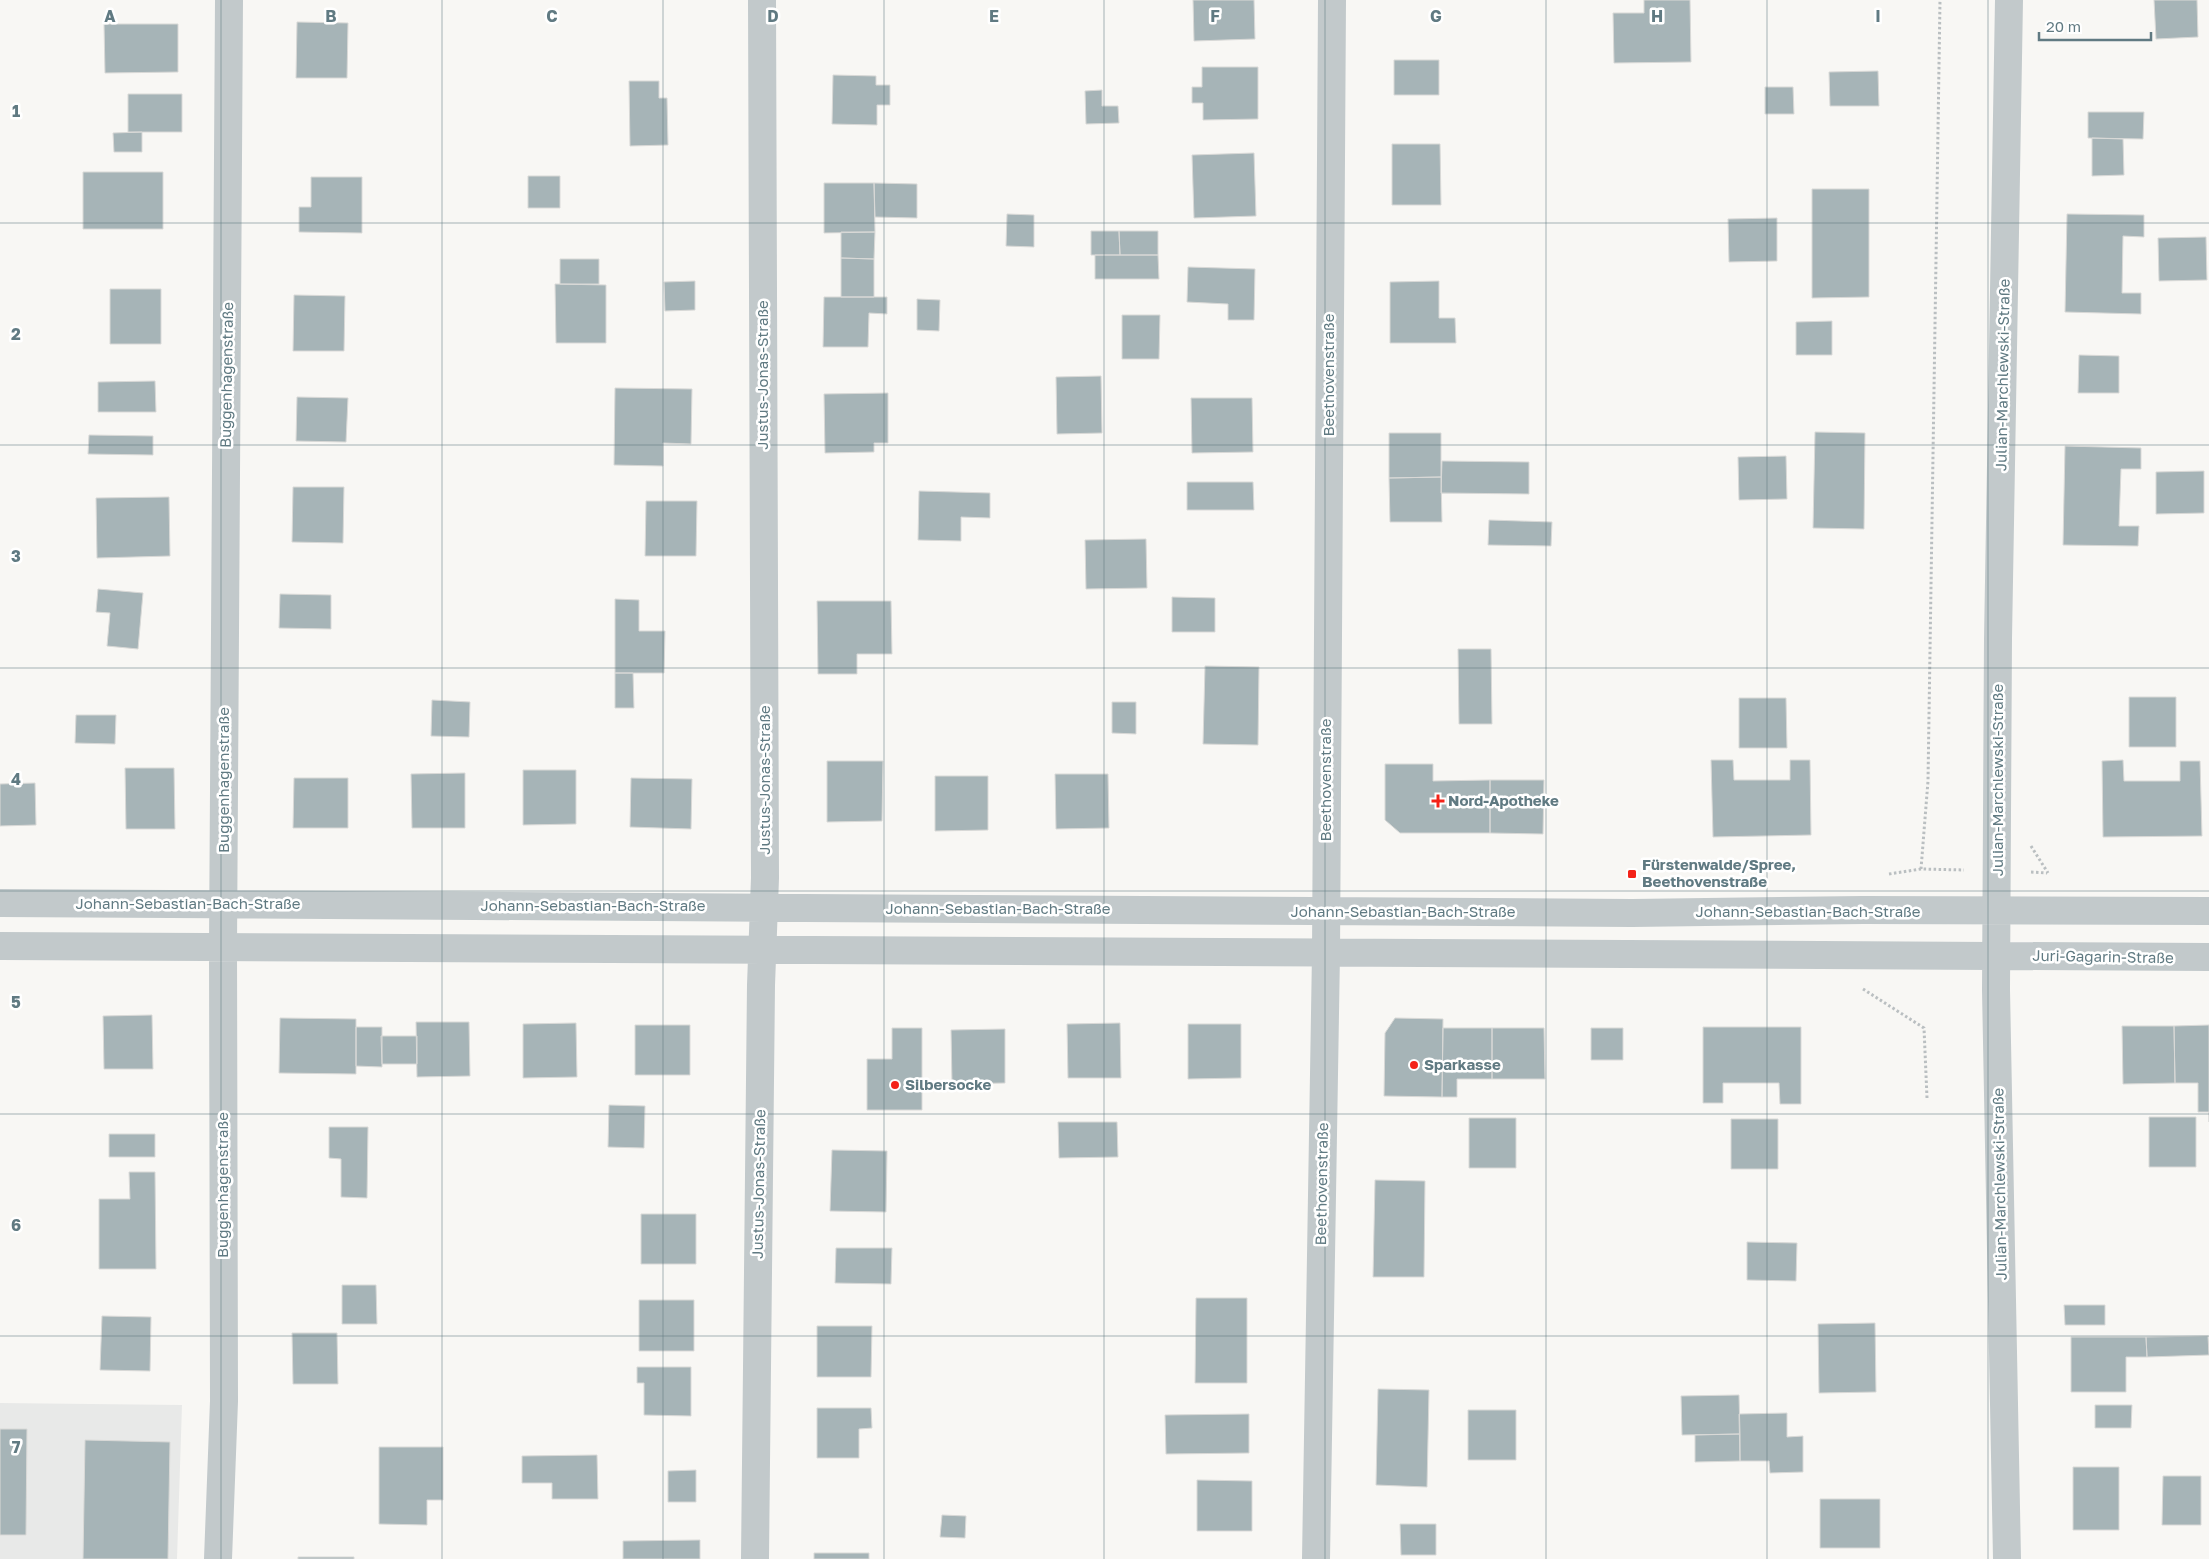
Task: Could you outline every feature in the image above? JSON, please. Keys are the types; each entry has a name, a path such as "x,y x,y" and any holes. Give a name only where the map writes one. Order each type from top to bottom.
{"street":[{"name":"Buggenhagenstraße","path":"218,1559 224,1401 223,947 229,0"},
{"name":"Justus-Jonas-Straße","path":"755,1559 764,908 762,0"},
{"name":"Beethovenstraße","path":"1316,1559 1326,954 1332,0"},
{"name":"Julian-Marchlewski-Straße","path":"2008,1559 1996,956 1998,629 2009,0"},
{"name":"Johann-Sebastian-Bach-Straße","path":"0,903 1632,913 1997,911"},
{"path":"1997,911 2209,910"},
{"path":"0,946 1996,956"},
{"name":"Juri-Gagarin-Straße","path":"1996,956 2209,958"}],"path":[{"path":"1921,869 1928,781 1940,0"},
{"path":"1883,875 1921,869 2048,873"}],"shaded area":[{"path":"0,1403 182,1405 177,1559 0,1559"}],"building":[{"path":"1193,0 1254,0 1255,39 1194,41"},
{"path":"1644,0 1690,0 1691,62 1614,63 1613,13 1644,13"},
{"path":"2154,0 2197,0 2198,37 2156,39"},
{"path":"297,22 348,23 347,78 296,78"},
{"path":"104,24 178,24 178,72 105,73"},
{"path":"1394,60 1439,60 1439,95 1394,95"},
{"path":"1202,67 1258,67 1258,119 1203,120 1203,103 1192,103 1192,87 1202,87"},
{"path":"1878,71 1879,106 1830,106 1829,72"},
{"path":"833,75 876,76 876,85 890,85 890,105 877,105 877,125 832,124"},
{"path":"629,81 659,81 659,98 667,98 668,145 630,146"},
{"path":"1765,87 1793,87 1794,114 1765,114"},
{"path":"1102,90 1102,106 1118,106 1119,123 1086,124 1085,91"},
{"path":"128,94 182,94 182,132 128,132"},
{"path":"2088,112 2144,112 2143,139 2088,138"},
{"path":"142,132 142,152 114,152 113,133"},
{"path":"2092,138 2123,139 2124,175 2092,176"},
{"path":"1392,144 1440,144 1441,205 1392,205"},
{"path":"1254,153 1256,216 1194,218 1192,155"},
{"path":"83,172 163,172 163,229 83,229"},
{"path":"528,176 560,176 560,208 528,208"},
{"path":"311,177 362,177 362,233 299,232 299,207 311,207"},
{"path":"824,183 874,183 875,232 824,233"},
{"path":"874,183 917,184 917,218 875,217"},
{"path":"1812,189 1869,189 1869,297 1812,298"},
{"path":"1007,214 1034,215 1034,247 1006,246"},
{"path":"2067,214 2144,215 2144,237 2123,236 2122,293 2141,293 2141,314 2065,312"},
{"path":"1777,218 1777,261 1729,262 1728,219"},
{"path":"1091,231 1119,231 1120,255 1091,255"},
{"path":"1119,231 1158,231 1158,255 1120,255"},
{"path":"841,232 875,232 874,259 841,258"},
{"path":"2206,237 2207,280 2159,281 2158,238"},
{"path":"1095,255 1158,255 1159,279 1095,279"},
{"path":"841,258 874,259 874,297 841,297"},
{"path":"560,259 599,259 599,284 560,284"},
{"path":"1188,267 1255,269 1254,320 1228,320 1228,304 1187,302"},
{"path":"695,281 695,310 665,311 664,282"},
{"path":"1439,281 1439,318 1455,318 1456,343 1390,343 1390,282"},
{"path":"555,284 606,285 606,343 556,343"},
{"path":"110,289 161,289 161,344 110,344"},
{"path":"294,295 345,296 344,351 293,351"},
{"path":"824,297 887,297 887,314 869,313 868,347 823,347"},
{"path":"917,299 940,300 939,331 917,330"},
{"path":"1122,315 1160,315 1159,359 1122,359"},
{"path":"1832,321 1832,355 1796,355 1796,322"},
{"path":"2079,355 2119,356 2119,393 2078,393"},
{"path":"1101,376 1102,433 1057,434 1056,377"},
{"path":"155,381 156,412 98,412 98,382"},
{"path":"615,388 692,389 691,444 663,443 663,466 614,465"},
{"path":"888,393 888,443 874,443 874,452 825,453 824,394"},
{"path":"297,397 348,398 346,442 296,441"},
{"path":"1191,398 1252,398 1253,452 1192,453"},
{"path":"1815,432 1865,433 1864,529 1813,528"},
{"path":"1389,433 1441,433 1441,477 1389,478"},
{"path":"89,435 153,436 153,455 88,454"},
{"path":"2065,446 2141,448 2141,469 2121,469 2119,526 2139,526 2138,546 2063,545"},
{"path":"1786,456 1787,499 1739,500 1738,457"},
{"path":"1442,461 1529,462 1529,494 1441,493"},
{"path":"2204,471 2204,513 2156,514 2156,472"},
{"path":"1441,477 1442,522 1390,522 1389,478"},
{"path":"1187,482 1253,482 1254,510 1187,510"},
{"path":"293,487 344,487 343,543 292,542"},
{"path":"919,491 990,493 990,518 961,517 961,541 918,540"},
{"path":"169,497 170,556 97,558 96,498"},
{"path":"646,501 697,501 696,556 645,556"},
{"path":"1489,520 1552,522 1551,546 1488,545"},
{"path":"1146,539 1147,588 1086,589 1085,540"},
{"path":"98,589 143,593 138,649 107,646 110,613 96,612"},
{"path":"280,594 331,595 331,629 279,628"},
{"path":"1172,597 1215,598 1215,632 1172,632"},
{"path":"615,599 639,600 639,631 665,631 664,673 615,673"},
{"path":"817,601 891,601 892,654 857,654 857,674 818,674"},
{"path":"1458,649 1491,649 1492,724 1459,724"},
{"path":"1205,666 1259,667 1258,745 1203,744"},
{"path":"615,673 633,673 634,708 615,708"},
{"path":"2129,697 2176,697 2176,747 2129,747"},
{"path":"1739,698 1786,698 1787,748 1739,748"},
{"path":"432,700 470,702 469,737 431,736"},
{"path":"1112,702 1136,702 1136,734 1112,733"},
{"path":"76,715 116,715 115,744 75,743"},
{"path":"1711,760 1733,760 1734,780 1790,780 1790,760 1810,760 1811,835 1713,837"},
{"path":"2123,760 2124,781 2180,781 2180,761 2200,761 2202,836 2103,837 2102,761"},
{"path":"827,761 883,761 882,821 827,822"},
{"name":"Nord-Apotheke","path":"1385,764 1433,764 1433,781 1490,780 1490,833 1400,833 1385,820"},
{"path":"125,768 174,768 175,829 126,829"},
{"path":"523,770 576,770 576,824 523,825"},
{"path":"465,773 465,828 412,828 411,774"},
{"path":"1055,774 1108,774 1109,828 1056,829"},
{"path":"935,776 988,776 988,830 935,831"},
{"path":"294,778 348,778 348,828 293,828"},
{"path":"631,778 692,779 691,829 630,827"},
{"path":"1490,780 1544,780 1543,834 1490,833"},
{"path":"35,783 36,825 0,826 0,784"},
{"path":"152,1015 153,1069 104,1069 103,1016"},
{"path":"280,1018 356,1019 356,1074 279,1073"},
{"name":"Sparkasse","path":"1395,1018 1443,1019 1442,1097 1384,1096 1385,1033"},
{"path":"416,1022 469,1022 470,1076 417,1077"},
{"path":"576,1023 577,1077 523,1078 523,1024"},
{"path":"1120,1023 1121,1078 1068,1078 1067,1024"},
{"path":"1188,1024 1241,1024 1241,1078 1188,1079"},
{"path":"635,1025 690,1025 690,1075 635,1075"},
{"path":"2209,1025 2209,1112 2198,1112 2198,1083 2175,1083 2174,1026"},
{"path":"2122,1026 2174,1026 2175,1083 2123,1084"},
{"path":"356,1027 382,1027 382,1067 356,1066"},
{"path":"1703,1027 1801,1027 1801,1104 1780,1104 1779,1083 1723,1083 1723,1103 1703,1103"},
{"name":"Silbersocke","path":"892,1028 922,1028 922,1110 867,1110 867,1059 892,1059"},
{"path":"1443,1028 1492,1028 1492,1079 1457,1079 1457,1097 1442,1097"},
{"path":"1492,1028 1544,1028 1545,1079 1492,1079"},
{"path":"1591,1028 1623,1028 1623,1060 1591,1060"},
{"path":"1005,1029 1005,1083 952,1084 951,1030"},
{"path":"381,1036 417,1036 417,1064 382,1064"},
{"path":"609,1105 645,1106 644,1148 608,1147"},
{"path":"2149,1117 2196,1117 2196,1167 2149,1167"},
{"path":"1469,1118 1516,1118 1516,1168 1469,1168"},
{"path":"1731,1119 1778,1119 1778,1169 1731,1169"},
{"path":"1058,1122 1117,1122 1118,1157 1059,1158"},
{"path":"329,1127 368,1127 367,1198 341,1197 341,1159 329,1158"},
{"path":"109,1134 155,1134 155,1157 109,1157"},
{"path":"832,1150 887,1151 886,1212 830,1211"},
{"path":"129,1172 155,1172 156,1269 99,1269 99,1199 130,1199"},
{"path":"1375,1180 1425,1181 1424,1277 1373,1277"},
{"path":"641,1214 696,1214 696,1264 641,1264"},
{"path":"1747,1242 1797,1243 1796,1281 1747,1280"},
{"path":"836,1248 892,1248 891,1284 835,1283"},
{"path":"342,1285 376,1285 377,1324 342,1324"},
{"path":"1196,1298 1247,1298 1247,1383 1195,1383"},
{"path":"639,1300 694,1300 694,1351 639,1351"},
{"path":"2064,1305 2105,1305 2105,1325 2065,1325"},
{"path":"102,1316 151,1317 150,1371 100,1370"},
{"path":"1875,1323 1876,1392 1819,1393 1818,1324"},
{"path":"817,1326 872,1326 871,1377 817,1377"},
{"path":"292,1333 337,1333 338,1384 293,1384"},
{"path":"2208,1336 2209,1355 2147,1357 2146,1337"},
{"path":"2071,1337 2146,1337 2147,1357 2126,1357 2126,1392 2071,1392"},
{"path":"637,1367 691,1367 691,1416 644,1415 644,1383 637,1383"},
{"path":"1378,1389 1429,1390 1427,1487 1376,1485"},
{"path":"1739,1395 1740,1434 1682,1435 1681,1396"},
{"path":"2095,1405 2132,1405 2131,1428 2095,1428"},
{"path":"817,1408 871,1408 872,1428 859,1429 859,1458 817,1458"},
{"path":"1468,1410 1516,1410 1516,1460 1468,1460"},
{"path":"1787,1413 1787,1437 1803,1436 1803,1472 1770,1473 1769,1461 1740,1461 1739,1414"},
{"path":"1249,1414 1249,1453 1166,1454 1165,1415"},
{"path":"0,1429 27,1429 26,1535 0,1535"},
{"path":"1740,1434 1740,1461 1695,1462 1695,1435"},
{"path":"85,1440 170,1442 168,1559 83,1559"},
{"path":"379,1447 443,1447 443,1500 427,1500 427,1525 379,1524"},
{"path":"597,1455 598,1499 552,1499 552,1483 522,1483 522,1456"},
{"path":"2073,1467 2119,1467 2119,1530 2073,1530"},
{"path":"696,1470 696,1502 668,1502 668,1471"},
{"path":"2163,1476 2201,1476 2201,1525 2162,1525"},
{"path":"1197,1480 1252,1481 1252,1531 1197,1531"},
{"path":"1820,1499 1880,1499 1880,1548 1820,1548"},
{"path":"942,1515 966,1516 965,1538 940,1537"},
{"path":"1400,1524 1436,1524 1436,1555 1401,1555"},
{"path":"700,1540 700,1559 623,1559 623,1541"},
{"path":"814,1553 869,1553 869,1559 814,1559"},
{"path":"298,1557 354,1557 354,1559 298,1559"}],"place":[{"name":"Nord-Apotheke","path":"1438,801"},
{"name":"Fürstenwalde/Spree, Beethovenstraße","path":"1632,874"},
{"name":"Sparkasse","path":"1414,1065"},
{"name":"Silbersocke","path":"895,1085"}]}
